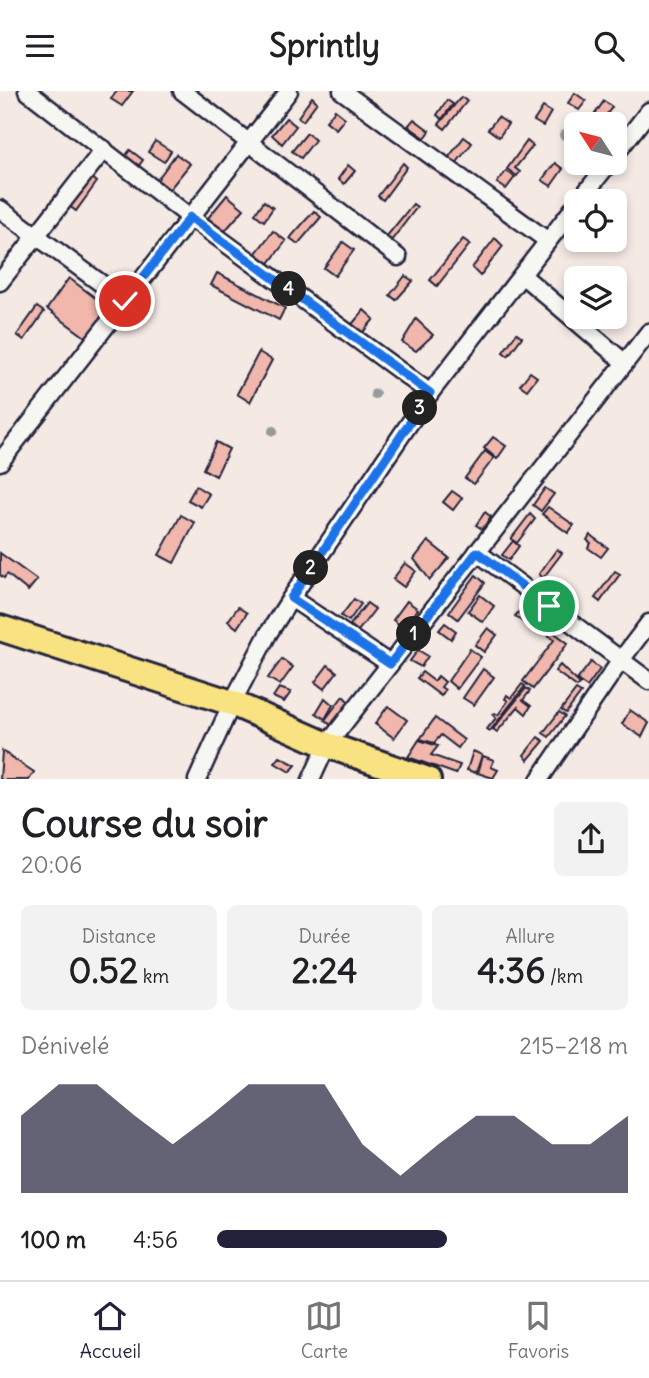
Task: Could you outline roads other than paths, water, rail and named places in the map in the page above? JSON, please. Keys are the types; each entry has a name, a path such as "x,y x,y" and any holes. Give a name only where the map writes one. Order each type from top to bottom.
{"main road":[{"path":"0,628 232,703 327,745 428,779"}],"street":[{"path":"27,91 190,217 430,393"},
{"path":"182,91 398,257"},
{"path":"0,462 289,91"},
{"path":"342,91 548,241"},
{"path":"627,139 649,111"},
{"path":"0,282 104,149"},
{"path":"588,189 600,175"},
{"path":"0,209 125,301"},
{"path":"197,779 232,703 291,598 430,393 564,220"},
{"path":"522,275 625,363"},
{"path":"311,779 327,745 649,332"},
{"path":"477,552 649,681"},
{"path":"291,598 390,664"},
{"path":"539,779 649,623"}]}
